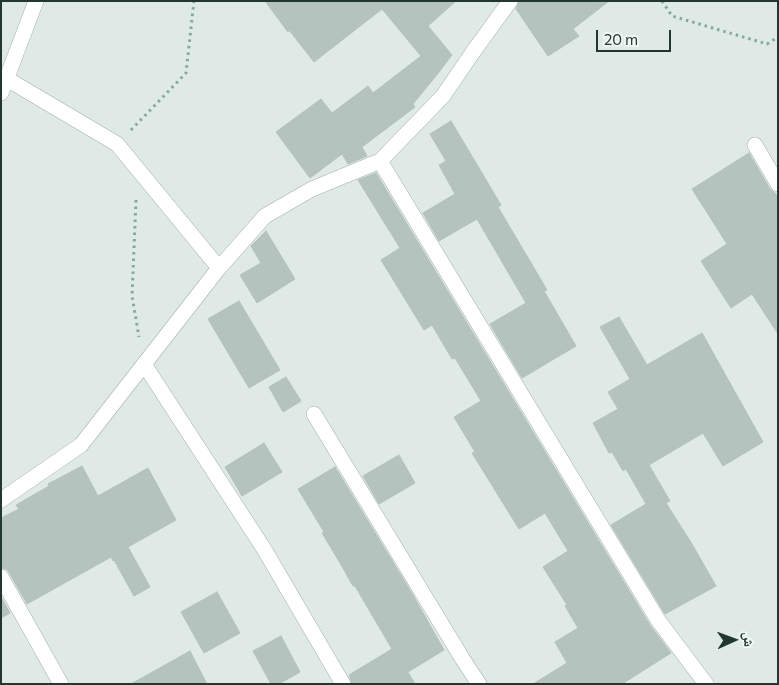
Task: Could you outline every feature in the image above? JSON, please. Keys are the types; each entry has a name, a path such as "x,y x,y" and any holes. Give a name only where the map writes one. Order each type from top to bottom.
{"street":[{"path":"36,1 4,86 117,144 219,268"},
{"path":"1,500 81,445 219,268 265,216 312,189 380,161 443,96 510,1"},
{"path":"755,145 778,184"},
{"path":"380,161 658,620 706,684"},
{"path":"144,364 264,549 343,684"},
{"path":"314,414 479,684"},
{"path":"1,576 61,684"}],"path":[{"path":"117,144 186,73 194,1"},
{"path":"662,1 672,16 767,44 778,37"},
{"path":"138,169 132,296 144,364"}],"building":[{"path":"265,1 456,1 428,26 452,55 413,104 415,107 362,147 367,156 348,164 342,154 310,178 276,132 321,99 332,113 368,86 373,93 421,56 382,9 314,62"},
{"path":"519,1 609,1 573,29 579,36 548,56 516,9"},
{"path":"451,121 501,205 498,207 547,290 544,291 576,346 522,378 490,324 526,303 477,219 439,241 423,213 455,194 439,165 446,161 430,134"},
{"path":"749,153 770,189 778,197 778,334 752,294 731,308 701,261 727,244 692,189"},
{"path":"376,173 650,625 671,653 622,684 533,684 567,663 555,642 578,628 565,606 567,605 543,567 568,551 545,513 519,529 472,453 475,452 454,417 481,401 455,358 452,359 432,325 424,330 381,260 400,248 358,180"},
{"path":"266,231 295,279 257,303 240,275 261,263 251,246"},
{"path":"239,301 280,370 249,388 208,319"},
{"path":"619,317 647,365 702,333 763,442 723,466 703,433 649,465 670,501 666,503 716,586 665,614 611,525 646,504 626,469 623,471 612,452 609,453 593,423 618,409 608,392 630,379 600,327"},
{"path":"286,377 301,401 283,412 269,387"},
{"path":"264,443 282,472 242,496 225,467"},
{"path":"399,455 415,483 379,504 363,476"},
{"path":"82,466 98,496 148,468 176,520 128,547 150,587 134,596 111,557 27,604 9,572 1,568 1,518 19,509 16,505 49,486 48,484"},
{"path":"335,467 413,595 444,650 408,672 415,684 352,684 349,675 392,649 355,586 353,586 298,489"},
{"path":"217,592 240,633 204,653 181,612"},
{"path":"1,597 10,613 1,618"},
{"path":"281,636 300,672 279,684 271,684 253,651"},
{"path":"190,651 207,684 131,684"}]}
